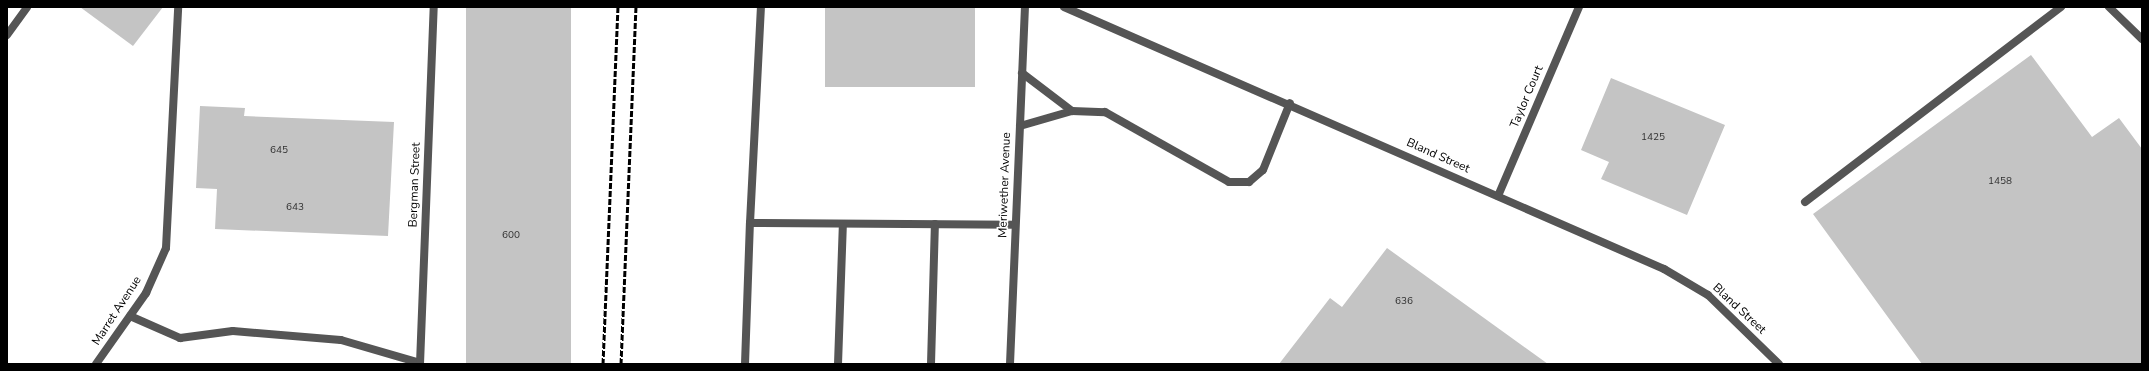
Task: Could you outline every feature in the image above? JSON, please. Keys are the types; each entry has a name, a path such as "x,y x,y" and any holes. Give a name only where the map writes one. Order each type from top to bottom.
{"street":[{"path":"7,35 27,7"},
{"name":"Marret Avenue","path":"96,364 146,293 166,248 178,7"},
{"name":"Bergman Street","path":"420,363 434,7"},
{"path":"745,364 750,223 762,7"},
{"name":"Meriwether Avenue","path":"1010,364 1025,7"},
{"name":"Bland Street","path":"1064,7 1290,103 1664,269 1708,295 1779,364"},
{"name":"Taylor Court","path":"1498,196 1579,7"},
{"path":"1805,202 2062,7"},
{"path":"2109,7 2142,39"},
{"path":"1022,73 1072,111"},
{"path":"1020,126 1072,111 1104,112 1229,182 1249,182 1263,170 1290,103"},
{"path":"750,223 1015,225"},
{"path":"838,364 843,224"},
{"path":"931,364 935,224"},
{"path":"130,316 180,338 233,331 342,340 420,363"}],"building":[{"path":"80,7 163,7 133,46"},
{"path":"466,7 571,7 571,364 466,364"},
{"path":"825,7 975,7 975,87 825,87"},
{"path":"2031,55 2092,137 2119,118 2142,149 2142,364 1922,364 1813,214"},
{"path":"1611,78 1725,125 1687,215 1601,179 1609,162 1581,150"},
{"path":"200,106 245,108 244,116 394,122 388,236 215,229 217,189 196,188"},
{"path":"1387,248 1548,364 1279,364 1330,298 1342,307"}],"railway":[{"path":"603,364 618,7"},
{"path":"621,364 636,7"}]}
